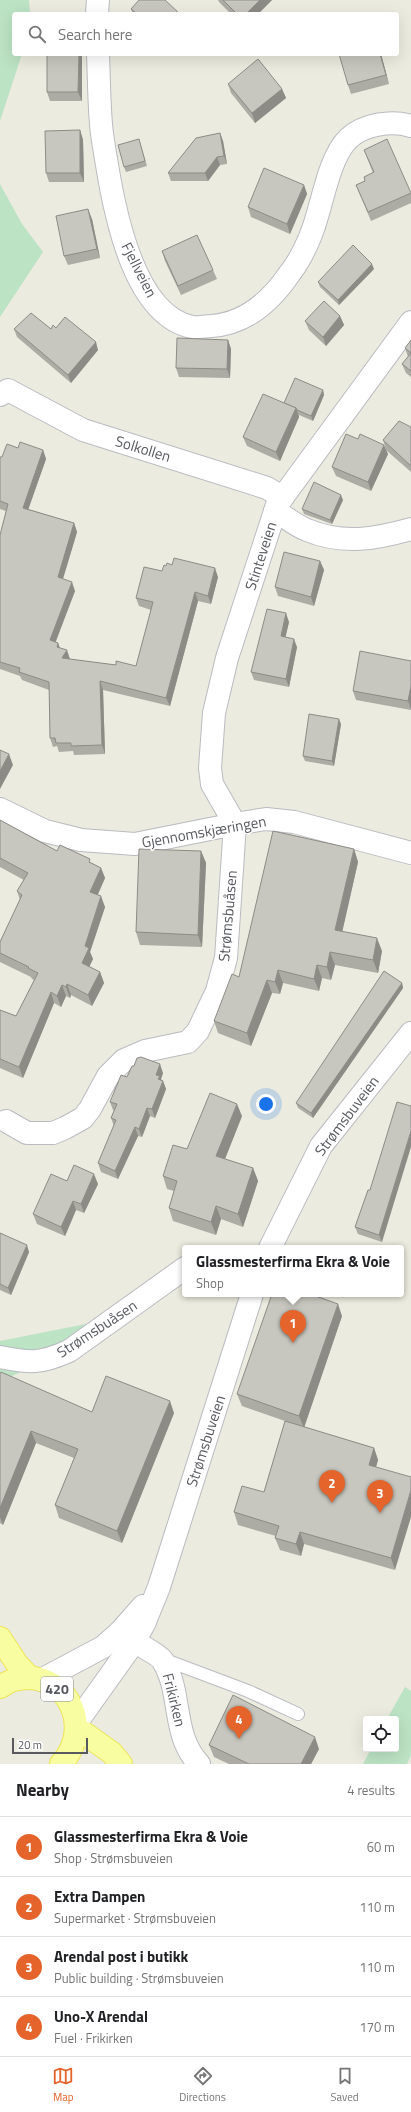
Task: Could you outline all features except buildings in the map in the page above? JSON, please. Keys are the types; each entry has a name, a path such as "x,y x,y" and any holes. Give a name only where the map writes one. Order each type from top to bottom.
{"main road":[{"path":"0,1638 17,1664 35,1679"},
{"name":"420","path":"0,1687 14,1680 35,1679 54,1686 65,1695 73,1708 77,1725"},
{"path":"61,1764 68,1756 75,1743 77,1725"},
{"path":"77,1725 112,1753 121,1764"}],"street":[{"path":"98,0 98,12"},
{"name":"Fjellveien","path":"98,56 101,126 114,211 126,249 141,281 158,308 176,321 193,327 224,325 242,320 266,302 290,274 310,237 338,152 349,138 367,128 392,123 410,124"},
{"name":"Stinteveien","path":"235,824 212,784 210,768 214,713 227,658 279,504 411,322"},
{"name":"Solkollen","path":"3,389 83,430 267,488 279,504 307,530 345,540 382,537 411,529"},
{"name":"Gjennomskjæringen","path":"0,809 45,831 81,840 135,844 266,819 294,822 411,853"},
{"name":"Strømsbuåsen","path":"6,1121 27,1133 53,1133 65,1128 83,1118 90,1109 108,1076 124,1060 145,1051 188,1042 198,1031 217,991 226,958 235,824"},
{"name":"Strømsbuveien","path":"272,1245 321,1146 411,1033"},
{"name":"Strømsbuåsen","path":"0,1357 28,1362 52,1358 69,1351 182,1270"},
{"name":"Strømsbuveien","path":"77,1725 127,1637 159,1587 251,1297"},
{"name":"Strømsbuveien","path":"35,1679 127,1637"},
{"name":"Frikirken","path":"127,1637 163,1659 173,1687 178,1720 186,1746 200,1764"}],"lane":[{"path":"163,1659 248,1691 298,1714"}],"green space":[{"path":"0,0 29,0 30,12 12,12 12,56 21,56 0,121"},
{"path":"0,184 22,224 43,252 0,317"},
{"path":"111,1319 47,1361 0,1381 0,1341"},
{"path":"405,1687 411,1691 411,1755 407,1764 363,1764 369,1752 399,1752 399,1716 389,1716"}],"place":[{"name":"Glassmesterfirma Ekra & Voie","path":"293,1343"},
{"name":"Extra Dampen","path":"332,1503"},
{"name":"Arendal post i butikk","path":"380,1513"},
{"name":"Uno-X Arendal","path":"239,1739"}]}
